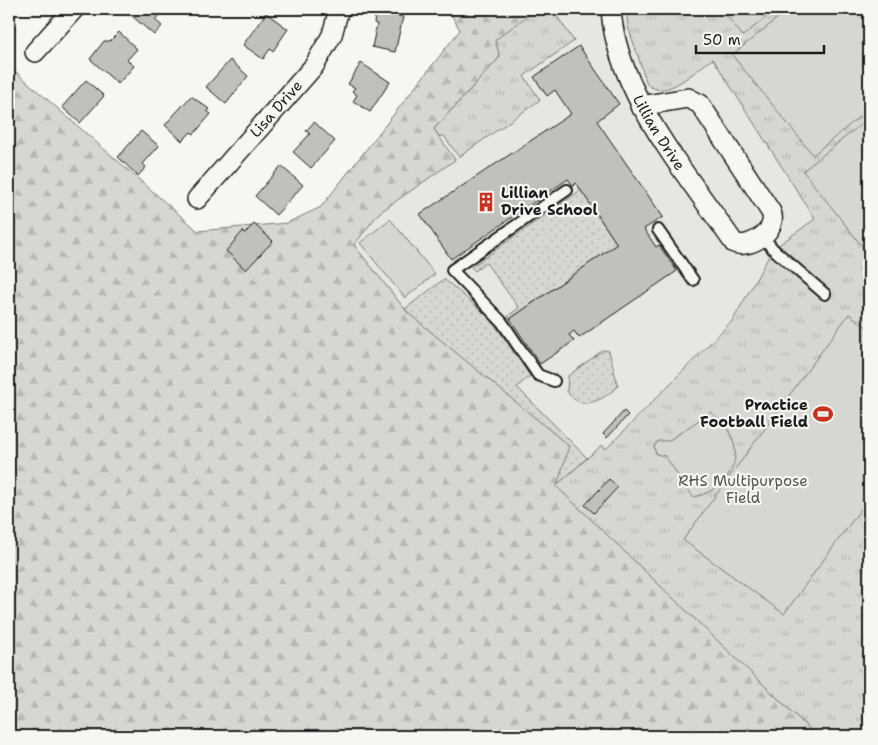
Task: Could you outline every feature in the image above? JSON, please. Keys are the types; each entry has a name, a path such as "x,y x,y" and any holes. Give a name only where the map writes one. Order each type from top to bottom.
{"street":[{"path":"35,52 74,9"},
{"name":"Lisa Drive","path":"197,199 314,66 332,35 339,9"},
{"name":"Lillian Drive","path":"611,9 619,49 629,81 640,106 734,243 742,246 767,232"},
{"path":"640,106 688,98 700,104 772,212 774,220 767,232"}],"lane":[{"path":"554,380 538,376 502,322 452,270 567,190"},
{"path":"658,230 693,280"},
{"path":"767,232 773,248 825,294"}],"shaded area":[{"path":"476,9 626,9 628,26 647,84 656,89 665,89 674,85 713,59 816,219 773,249 733,320 606,449 602,446 556,486 295,235 321,207"}],"green space":[{"path":"448,9 537,9 496,40 500,57 434,129 455,160 379,213 354,245 408,313 569,446 557,486 817,736 9,736 9,66 198,231 287,223 321,207 460,30"},
{"path":"537,9 552,9 574,41 524,76 540,100 459,157 444,136 439,136 434,129 500,57 495,40"},
{"name":"RHS Multipurpose Field","path":"626,9 869,9 869,736 817,736 556,486 602,445 606,449 733,320 773,249 815,219 713,59 672,87 655,89 647,84 628,26"},
{"path":"721,9 776,9 743,36"},
{"path":"789,9 869,9 869,109 813,155 732,55"},
{"path":"869,118 869,255 803,171"},
{"path":"581,190 617,244 510,319 508,316 519,308 486,263 475,271 471,267"},
{"path":"390,219 435,274 405,298 360,243"},
{"path":"444,279 490,318 530,376 517,387 587,458 556,486 405,309"},
{"name":"Practice Football Field","path":"849,314 869,329 869,498 784,614 683,540"},
{"path":"603,350 609,351 618,386 600,399 585,403 579,402 572,398 567,391 568,376"},
{"path":"711,412 725,426 734,443 735,454 733,464 729,474 714,489 693,497 665,456 656,454 654,447 658,441 668,441"}],"building":[{"path":"124,9 164,9 155,20 162,26 154,35"},
{"path":"376,11 403,17 395,52 372,47 377,24 374,23"},
{"path":"266,13 288,29 273,51 270,49 263,59 243,45"},
{"path":"119,32 137,49 127,60 134,66 118,84 90,59 104,41 110,41"},
{"name":"Lillian Drive School","path":"579,46 619,104 597,121 663,217 644,229 656,247 659,245 677,271 579,338 574,331 569,335 574,341 540,364 510,319 617,244 576,183 573,186 568,179 451,259 420,214 571,114 555,90 547,96 534,77"},
{"path":"230,60 248,76 226,104 206,87"},
{"path":"361,63 390,82 370,112 353,101 357,95 352,91 355,88 348,84"},
{"path":"86,80 104,96 80,123 62,107"},
{"path":"191,96 209,109 207,111 211,114 194,134 191,132 182,141 165,125"},
{"path":"314,122 335,141 311,168 293,152 310,134 306,131"},
{"path":"141,131 159,146 143,164 146,167 138,176 118,157"},
{"path":"281,166 303,185 276,215 255,196"},
{"path":"254,224 273,241 246,270 226,251 243,231 245,233"},
{"path":"624,411 628,415 607,438 603,434"},
{"path":"609,479 618,487 594,513 585,505"}],"place":[{"name":"Lillian Drive School","path":"486,202"},
{"name":"Practice Football Field","path":"823,414"}]}
